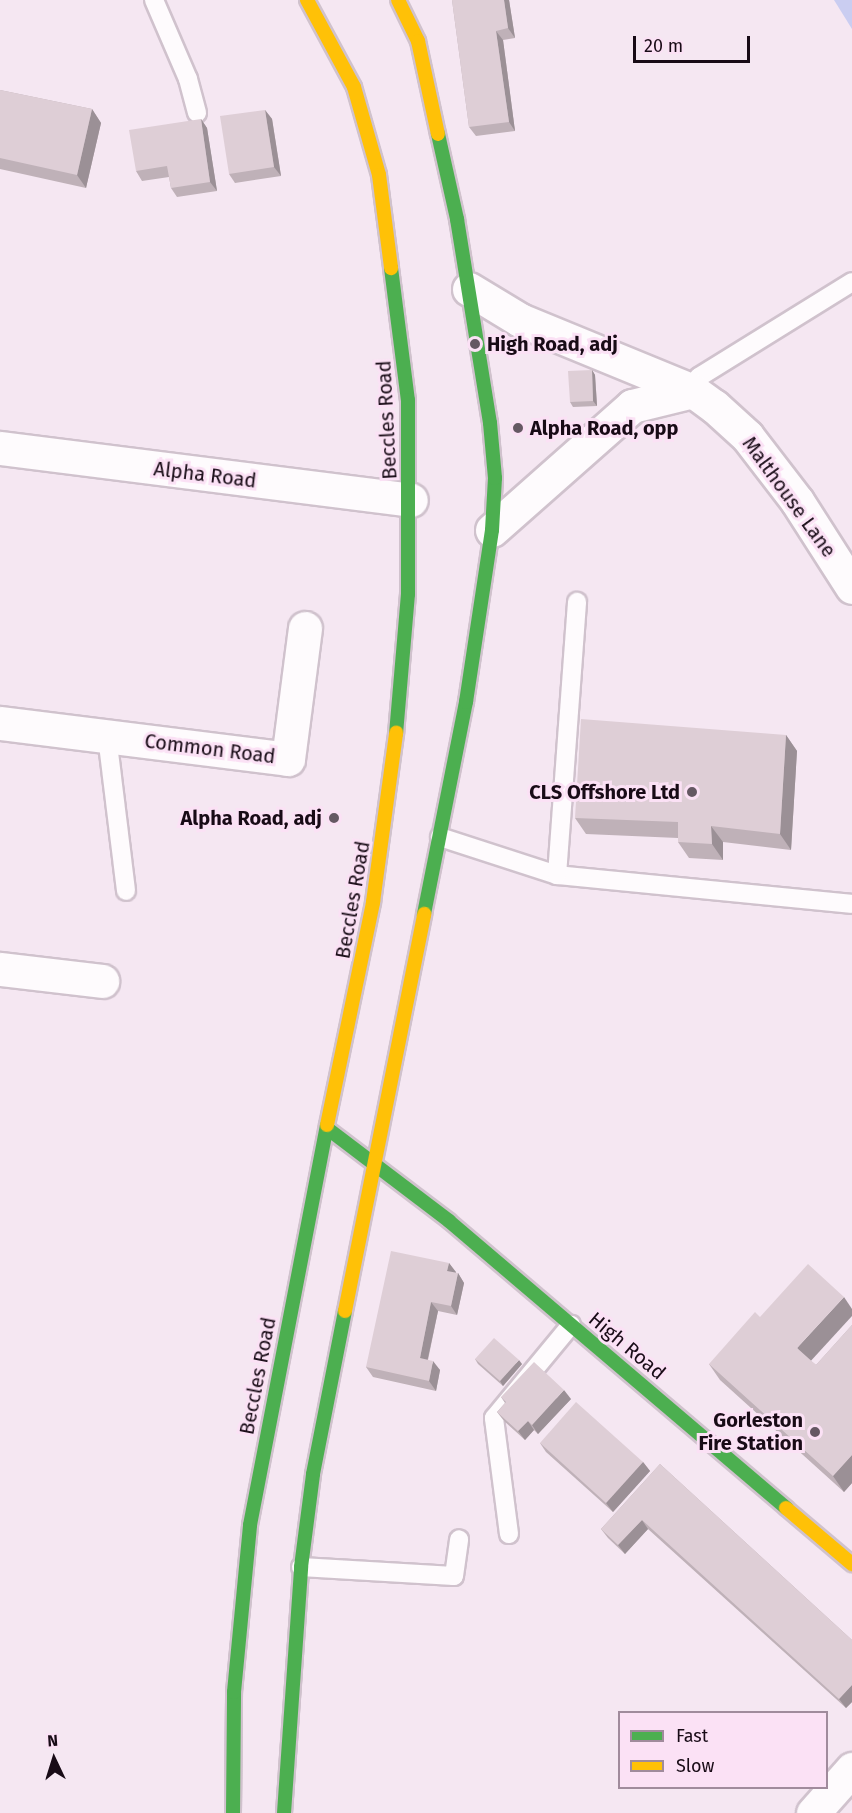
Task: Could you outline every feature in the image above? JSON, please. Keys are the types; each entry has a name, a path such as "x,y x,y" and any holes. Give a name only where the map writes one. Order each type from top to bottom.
{"street":[{"name":"Beccles Road","path":"233,1813 234,1692 250,1525 281,1351 350,1029 392,782 407,606 411,500 408,400 379,175 354,87 307,0"},
{"path":"398,0 418,41"},
{"path":"284,1813 301,1567 332,1371 440,837 483,603 492,530 495,478 490,423 469,289 438,120 418,41 414,0"},
{"name":"Malthouse Lane","path":"469,289 520,320 693,391 747,436 797,501 852,587"},
{"path":"492,530 632,406 693,391"},
{"name":"Alpha Road","path":"0,448 411,500"},
{"name":"Common Road","path":"0,723 288,759 305,628"},
{"path":"0,969 102,981"},
{"name":"High Road","path":"328,1129 375,1161 852,1564"},
{"path":"813,1813 852,1769"}],"lane":[{"path":"154,0 188,79 197,112"},
{"path":"693,391 699,377 852,282"},
{"path":"557,874 577,602"},
{"path":"107,736 126,891"},
{"path":"440,837 557,874 852,904"},
{"path":"509,1534 494,1418 571,1325"},
{"path":"301,1567 454,1576 459,1539"}],"water":[{"path":"834,0 852,0 852,29"}],"building":[{"path":"452,0 504,0 508,28 496,31 509,122 469,127"},
{"path":"0,90 92,109 77,175 0,158"},
{"path":"265,110 274,167 229,174 220,116"},
{"path":"201,119 210,182 171,188 167,166 136,171 129,130"},
{"path":"592,370 593,401 570,402 568,371"},
{"name":"CLS Offshore Ltd","path":"581,719 786,735 780,834 711,826 712,844 678,842 678,822 575,818"},
{"path":"391,1251 449,1263 447,1271 458,1273 451,1306 431,1302 420,1358 433,1361 429,1381 366,1367"},
{"name":"Gorleston Fire Station","path":"808,1264 844,1297 797,1348 816,1365 852,1325 852,1455 833,1476 709,1364 755,1312 760,1317"},
{"path":"494,1338 519,1360 500,1381 475,1359"},
{"path":"534,1362 564,1390 532,1425 528,1421 518,1431 497,1412 506,1402 501,1397"},
{"path":"576,1402 643,1462 606,1503 540,1443"},
{"path":"660,1464 852,1640 852,1685 839,1699 642,1520 618,1545 601,1529"}],"traffic: fast":[{"path":"424,914 466,702 492,530 495,478 490,423 457,219 438,134"},
{"path":"391,268 408,400 408,594 396,733"},
{"path":"233,1813 234,1692 250,1525 327,1125"},
{"path":"328,1129 449,1221 786,1508"},
{"path":"284,1813 301,1567 313,1474 345,1311"}],"traffic: slow":[{"path":"307,0 354,87 379,175 391,268"},
{"path":"398,0 418,41 438,134"},
{"path":"327,1125 373,902 396,733"},
{"path":"345,1311 424,914"},
{"path":"786,1508 852,1564"}],"place":[{"name":"High Road, adj","path":"475,344"},
{"name":"Alpha Road, opp","path":"518,428"},
{"name":"CLS Offshore Ltd","path":"692,792"},
{"name":"Alpha Road, adj","path":"334,818"},
{"name":"Gorleston Fire Station","path":"815,1432"}]}
